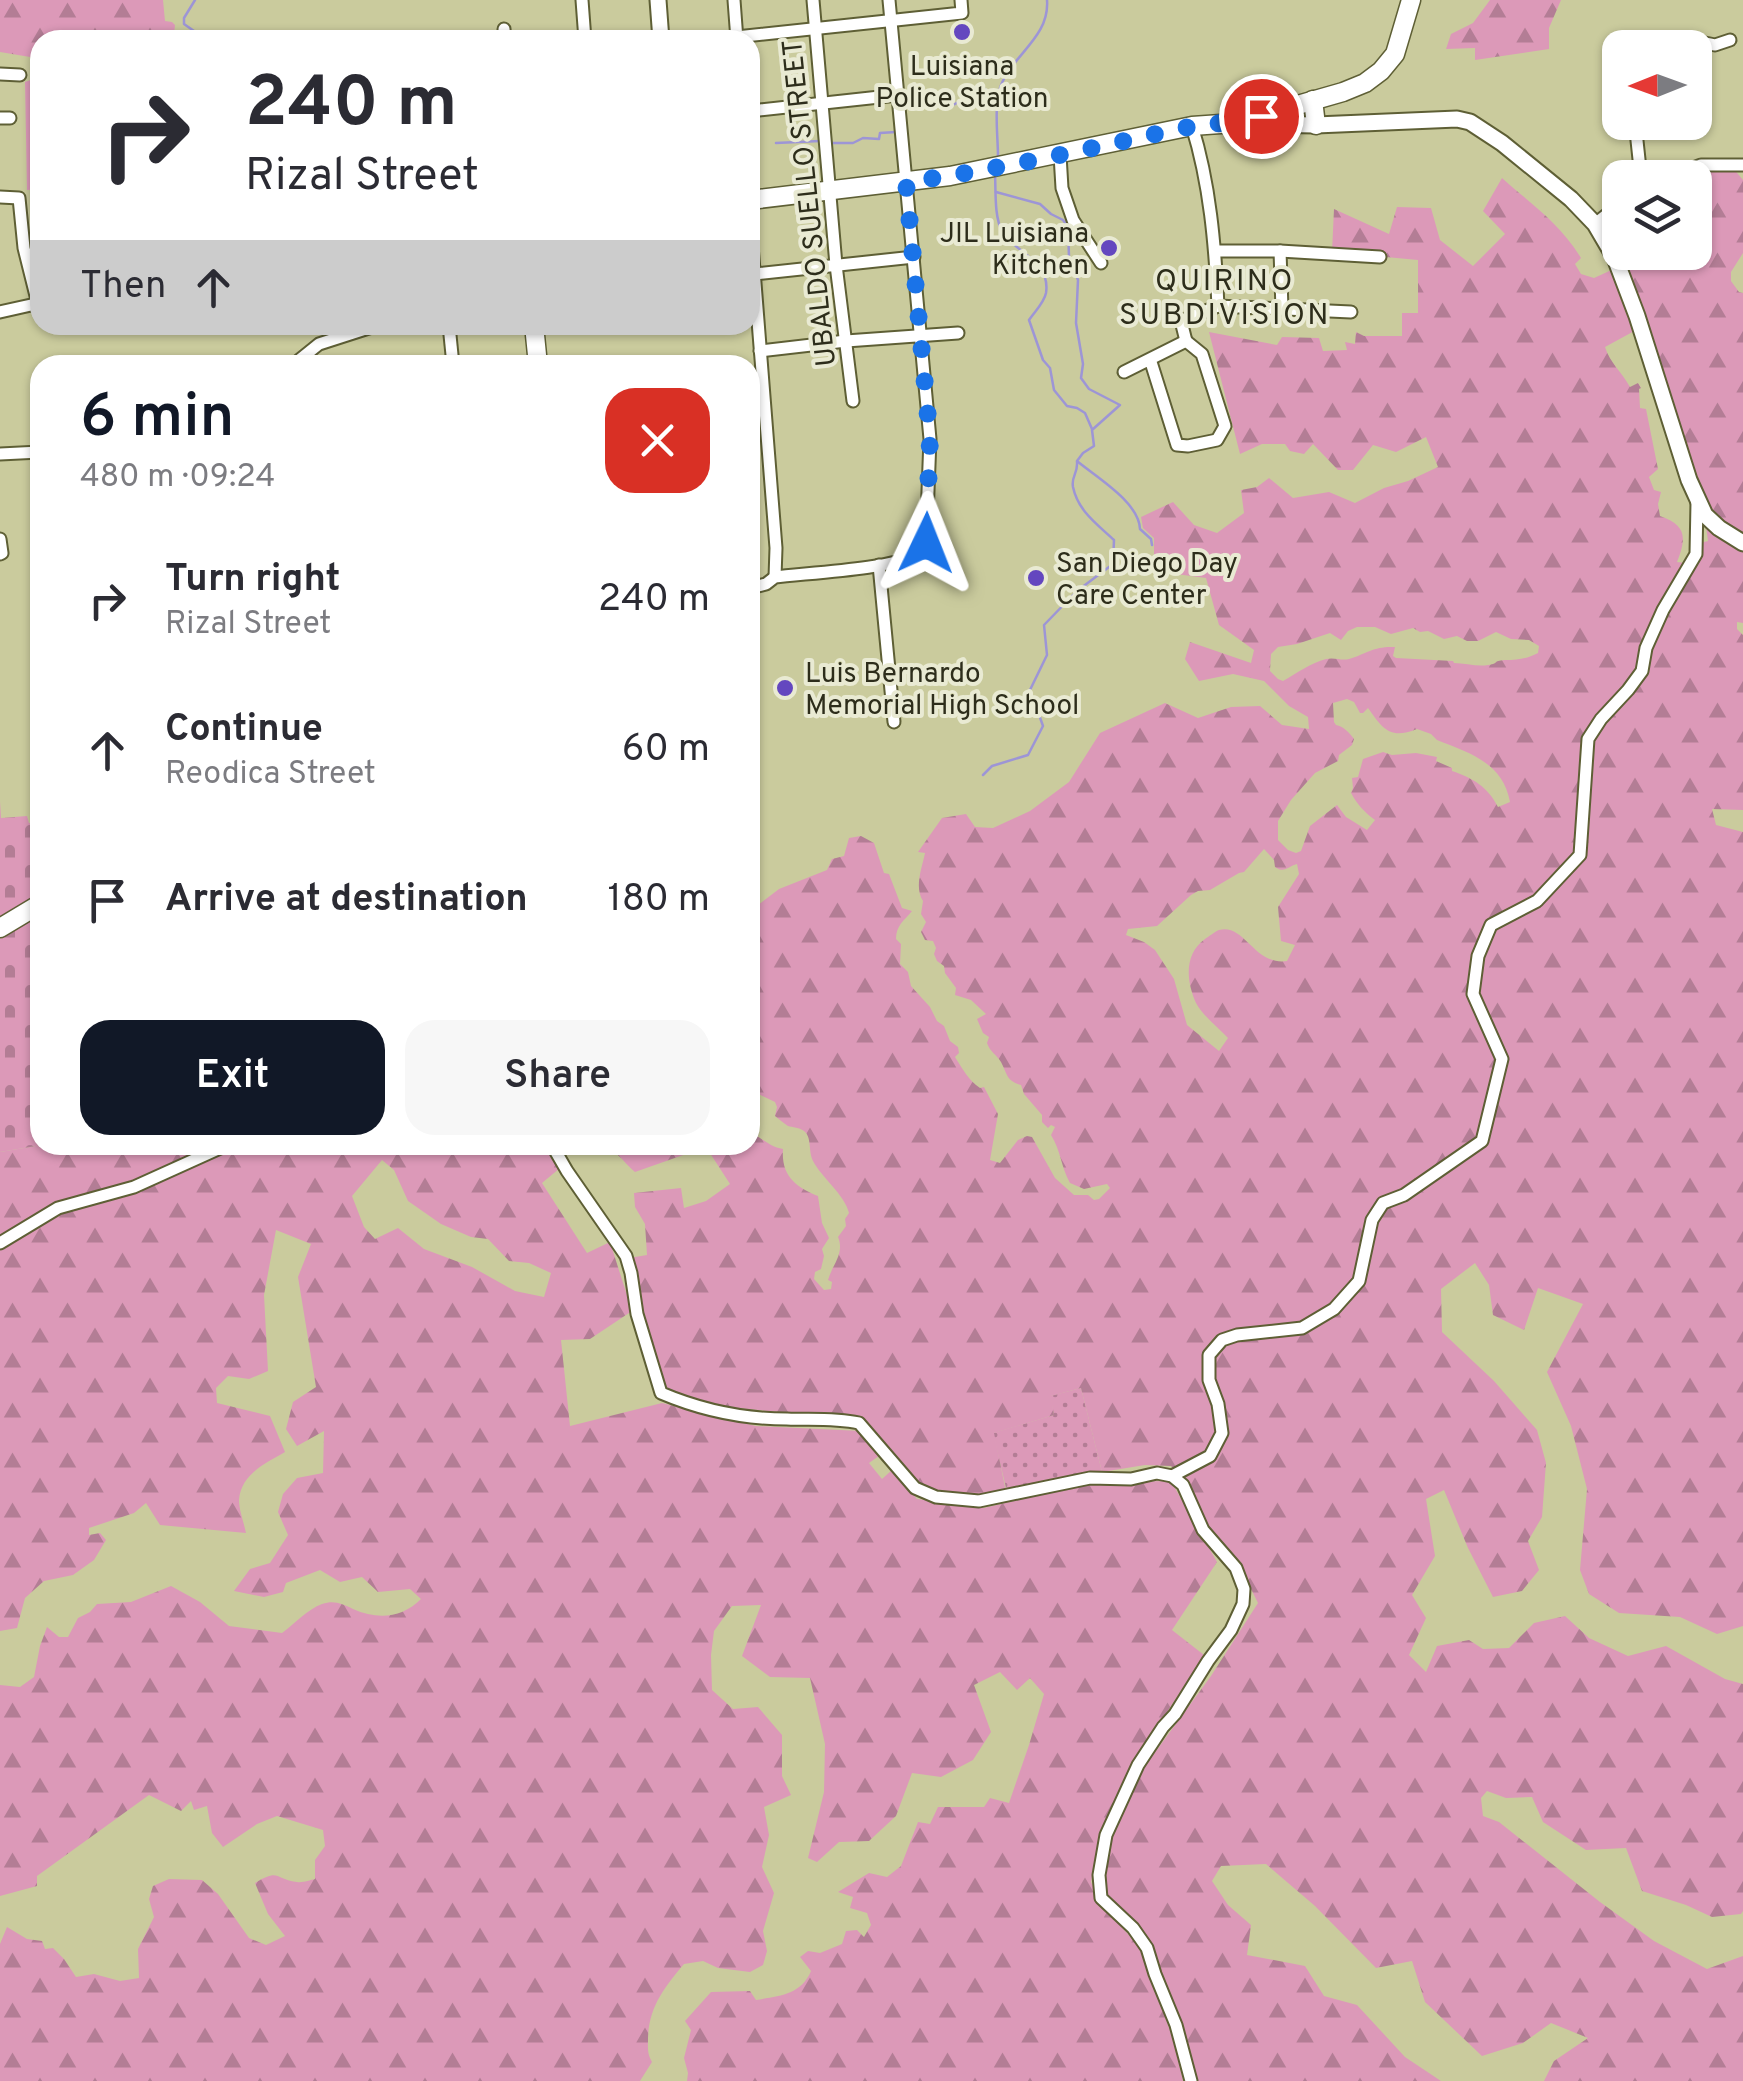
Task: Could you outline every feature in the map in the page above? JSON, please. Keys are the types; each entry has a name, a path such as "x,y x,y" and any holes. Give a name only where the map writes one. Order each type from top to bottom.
{"main road":[{"path":"760,199 995,168 1192,126 1235,124 1365,83 1394,54 1411,0"},
{"path":"1313,100 1316,125"},
{"path":"0,928 30,910"}],"street":[{"path":"582,0 584,30"},
{"path":"658,0 660,30"},
{"path":"734,0 736,30"},
{"name":"UBALDO SUELLO STREET","path":"813,0 836,264 853,401"},
{"path":"760,586 775,577 879,565 912,557 926,543 930,439 889,0"},
{"path":"760,36 962,7"},
{"path":"1712,44 1730,40"},
{"path":"0,74 20,75"},
{"path":"760,110 898,95"},
{"path":"1235,124 1457,119 1470,122 1513,152 1571,199 1595,224 1615,258 1689,480 1704,514 1743,543"},
{"path":"1192,126 1202,157 1218,306"},
{"path":"1060,155 1062,188 1073,220 1101,263"},
{"path":"1712,165 1743,164"},
{"path":"0,197 18,198 30,270"},
{"path":"1595,224 1602,218"},
{"path":"1215,251 1380,258"},
{"path":"1280,252 1282,309"},
{"path":"760,273 914,257"},
{"path":"0,312 30,306"},
{"path":"1150,359 1177,445 1216,440 1225,426 1202,354 1186,342 1181,321 1218,306 1351,312"},
{"path":"760,352 958,333"},
{"path":"305,355 319,344 347,335"},
{"path":"759,335 775,577"},
{"path":"1124,372 1186,342"},
{"path":"0,454 30,452"},
{"path":"1172,1476 1210,1456 1222,1433 1218,1404 1209,1380 1209,1355 1222,1340 1302,1328 1334,1308 1359,1282 1372,1220 1383,1203 1404,1195 1482,1141 1502,1059 1473,994 1478,956 1491,925 1537,901 1580,855 1588,738 1642,671 1646,648 1663,610 1696,554 1697,498"},
{"path":"0,539 0,554"},
{"path":"879,565 894,722"},
{"path":"0,1243 58,1208 134,1187 205,1155"},
{"path":"558,1155 626,1256 636,1314 661,1394 707,1410 782,1420 859,1423 916,1488 936,1497 979,1501 1090,1478 1131,1478 1157,1473 1172,1476 1182,1486 1203,1530 1236,1568 1244,1589 1244,1604 1176,1714 1138,1765 1106,1835 1098,1875 1101,1898 1133,1928 1147,1948 1176,2026 1191,2081"}],"green space":[{"path":"0,0 163,0 165,21 175,25 174,30 30,30 30,57 0,52"},
{"path":"1490,0 1561,0 1549,28 1549,49 1475,60 1475,48 1446,49 1451,34 1473,23"},
{"path":"30,80 27,190 25,82"},
{"path":"1733,168 1743,180 1743,253 1731,272 1731,281 1743,293 1743,533 1712,514 1697,490 1626,270 1712,270 1712,169"},
{"path":"1502,178 1564,234 1581,258 1575,264 1581,274 1594,278 1617,270 1638,329 1605,347 1630,387 1638,383 1641,388 1640,408 1646,409 1658,469 1649,477 1654,490 1661,492 1660,516 1675,523 1682,533 1677,562 1694,564 1700,543 1708,541 1705,519 1743,547 1743,623 1737,622 1737,629 1743,635 1743,810 1712,809 1716,825 1743,832 1743,1626 1717,1634 1680,1617 1619,1613 1589,1594 1580,1570 1587,1489 1571,1426 1547,1372 1583,1304 1538,1288 1524,1330 1493,1315 1489,1285 1475,1263 1441,1289 1442,1332 1494,1381 1537,1430 1546,1463 1542,1517 1528,1541 1539,1570 1522,1591 1493,1597 1444,1490 1426,1499 1435,1556 1412,1595 1426,1618 1409,1655 1426,1672 1437,1646 1469,1640 1483,1649 1509,1648 1534,1623 1565,1616 1589,1638 1628,1656 1666,1646 1725,1679 1743,1684 1741,1914 1712,1917 1642,1891 1626,1848 1586,1850 1543,1822 1532,1797 1506,1798 1487,1791 1481,1798 1483,1816 1499,1822 1654,1941 1707,1969 1743,1956 1743,2081 1544,2081 1554,2061 1588,2038 1551,2023 1523,2043 1482,2056 1425,2002 1412,1961 1376,1968 1315,1906 1266,1864 1221,1866 1212,1881 1228,1905 1251,1925 1247,1955 1305,1966 1324,1996 1357,2005 1405,2057 1441,2081 1197,2081 1153,1949 1110,1902 1102,1871 1111,1838 1142,1770 1211,1676 1258,1603 1238,1563 1210,1530 1183,1477 1171,1466 1145,1465 1102,1472 1081,1388 1051,1396 1054,1415 994,1433 1006,1492 968,1497 943,1494 916,1483 868,1428 800,1414 715,1406 668,1393 629,1258 647,1255 645,1224 635,1207 634,1193 681,1188 684,1208 706,1201 730,1184 711,1155 760,1155 760,1138 783,1149 791,1179 818,1196 829,1238 822,1249 821,1269 815,1272 814,1279 824,1290 831,1289 832,1282 828,1280 839,1254 838,1237 846,1226 847,1206 813,1161 806,1134 775,1116 775,1102 760,1095 760,903 779,889 827,870 832,859 844,856 849,838 861,836 874,843 902,908 912,911 896,934 901,944 900,964 908,972 911,986 958,1047 955,1057 963,1070 976,1085 984,1087 998,1114 990,1160 1000,1163 1018,1140 1032,1137 1055,1178 1074,1195 1088,1195 1094,1200 1110,1188 1107,1184 1084,1189 1070,1183 1051,1135 1055,1127 1048,1128 1042,1122 1042,1115 1021,1085 1010,1079 988,1046 989,1037 977,1019 986,1014 971,1000 955,995 956,988 934,954 933,941 925,940 921,932 926,922 921,914 919,884 925,853 918,852 942,818 966,814 975,827 993,828 1030,811 1069,782 1100,733 1165,703 1198,718 1231,707 1260,706 1282,725 1309,729 1308,717 1289,706 1264,681 1233,674 1199,681 1185,659 1190,642 1251,663 1254,650 1219,625 1206,578 1161,572 1154,555 1154,538 1143,528 1141,517 1173,502 1194,525 1217,533 1244,513 1241,490 1257,487 1269,478 1293,498 1329,492 1355,503 1438,467 1426,437 1396,452 1373,445 1353,470 1338,470 1313,444 1304,454 1290,451 1285,444 1262,444 1240,454 1209,332 1277,345 1282,337 1319,338 1323,351 1347,350 1345,342 1355,344 1356,332 1364,336 1402,336 1402,313 1418,313 1418,260 1332,252 1334,209 1389,234 1397,207 1431,208 1440,240 1473,266 1505,234 1483,211","holes":["1357,627 1375,627 1391,634 1413,628 1444,639 1457,636 1478,641 1496,632 1539,646 1538,653 1530,657 1484,665 1396,658 1395,647 1388,647 1349,659 1320,661 1283,681 1270,671 1271,654 1278,647 1330,633 1341,640","1347,699 1354,702 1360,713 1368,708 1378,722 1394,733 1417,729 1483,761 1500,778 1510,802 1498,807 1479,784 1436,761 1437,757 1383,752 1363,759 1358,777 1352,778 1351,793 1375,820 1367,830 1346,817 1337,805 1310,826 1301,851 1288,850 1278,840 1278,821 1315,773 1338,761 1339,755 1352,745 1354,739 1334,722 1333,703","1264,849 1278,869 1297,864 1299,874 1278,907 1281,941 1295,945 1287,961 1266,957 1228,930 1205,939 1190,960 1190,986 1196,1003 1228,1038 1219,1051 1187,1025 1174,979 1155,950 1126,935 1128,929 1157,926 1191,895 1244,872"]},
{"path":"0,801 1,818 27,816 30,823 30,906 0,923"},
{"path":"30,921 30,1147 0,1152 0,939"},
{"path":"30,1147 30,1155 552,1155 560,1168 542,1183 587,1253 610,1242 632,1311 590,1339 561,1340 570,1426 662,1403 756,1426 861,1431 879,1456 869,1463 882,1479 892,1470 917,1499 984,1508 1092,1482 1171,1481 1217,1562 1172,1630 1204,1655 1129,1771 1101,1834 1091,1882 1102,1906 1141,1948 1174,2042 1183,2081 687,2081 684,2058 691,2030 685,2021 711,1992 750,1991 756,2000 795,1990 811,1971 800,1957 808,1951 820,1953 842,1944 846,1931 857,1930 864,1937 871,1925 867,1913 850,1908 853,1897 838,1892 869,1873 887,1877 901,1866 918,1822 930,1824 938,1807 984,1807 990,1798 1009,1803 1044,1694 1030,1678 1017,1690 1000,1672 974,1685 991,1732 973,1760 941,1777 912,1773 896,1816 869,1841 839,1842 817,1862 808,1858 824,1792 825,1744 810,1678 770,1677 742,1656 761,1605 732,1606 714,1631 711,1655 712,1690 733,1709 758,1707 782,1735 782,1776 791,1795 764,1807 769,1835 762,1867 774,1893 763,1931 767,1951 763,1965 750,1972 718,1968 703,1961 684,1964 655,2007 648,2038 652,2062 640,2081 0,2081 0,1944 7,1927 27,1939 42,1941 45,1949 53,1948 76,1977 94,1974 120,1981 139,1978 138,1949 154,1917 149,1899 153,1886 169,1879 202,1880 218,1894 249,1938 266,1945 285,1936 268,1914 255,1883 273,1875 299,1882 315,1879 315,1860 325,1846 323,1830 277,1816 257,1824 223,1847 212,1833 207,1806 194,1810 191,1801 181,1811 149,1795 37,1876 37,1886 0,1896 0,1685 20,1687 34,1677 47,1627 59,1637 68,1637 78,1618 97,1604 131,1602 171,1586 200,1602 229,1626 282,1633 322,1604 338,1603 380,1616 406,1610 421,1599 410,1589 378,1592 362,1577 340,1582 320,1570 286,1583 283,1592 264,1597 234,1591 250,1569 270,1563 288,1535 278,1512 283,1494 297,1478 323,1473 324,1431 297,1446 286,1429 293,1402 316,1387 298,1277 311,1244 276,1230 264,1295 268,1371 249,1379 228,1376 216,1388 217,1403 270,1416 285,1452 256,1470 244,1483 239,1500 246,1533 160,1525 146,1503 134,1513 89,1528 89,1535 100,1533 106,1540 94,1560 73,1575 44,1581 25,1598 17,1628 0,1631 0,1152","holes":["382,1160 394,1170 408,1201 441,1224 471,1237 488,1239 509,1261 529,1263 551,1273 544,1297 515,1291 472,1267 424,1249 398,1228 375,1239 364,1227 352,1196"]},
{"path":"616,1155 683,1155 635,1172"},
{"path":"1081,1388 1102,1472 1007,1492 993,1433 1054,1415 1050,1396"}],"waterway":[{"path":"193,30 184,24 184,18 195,0"},
{"path":"998,156 999,91 1042,26 1047,0"},
{"path":"946,109 983,88 997,96"},
{"path":"832,143 879,139 880,133 896,132"},
{"path":"776,143 820,141"},
{"path":"995,175 999,225 1008,239 1038,265 1046,282 1045,297 1029,320 1043,360 1050,368 1054,390 1067,406 1085,413 1092,429"},
{"path":"996,192 1040,204 1068,227 1069,257 1078,280 1076,323 1083,364 1081,378 1089,389 1120,405 1092,430 1094,446 1077,461 1125,500 1152,545"},
{"path":"983,775 992,766 1028,755 1043,726 1026,694 1047,655 1044,625 1077,591 1113,564 1114,540 1089,516 1076,496 1073,483 1077,462"}],"place":[{"name":"Luisiana Police Station","path":"962,32"},
{"name":"JIL Luisiana Kitchen","path":"1109,248"},
{"name":"San Diego Day Care Center","path":"1036,578"},
{"name":"Luis Bernardo Memorial High School","path":"785,688"}],"district":[{"name":"QUIRINO SUBDIVISION","path":"1225,297"}],"route":[{"path":"926,543 930,439 906,182 995,168 1192,126 1235,124 1261,116"}]}
